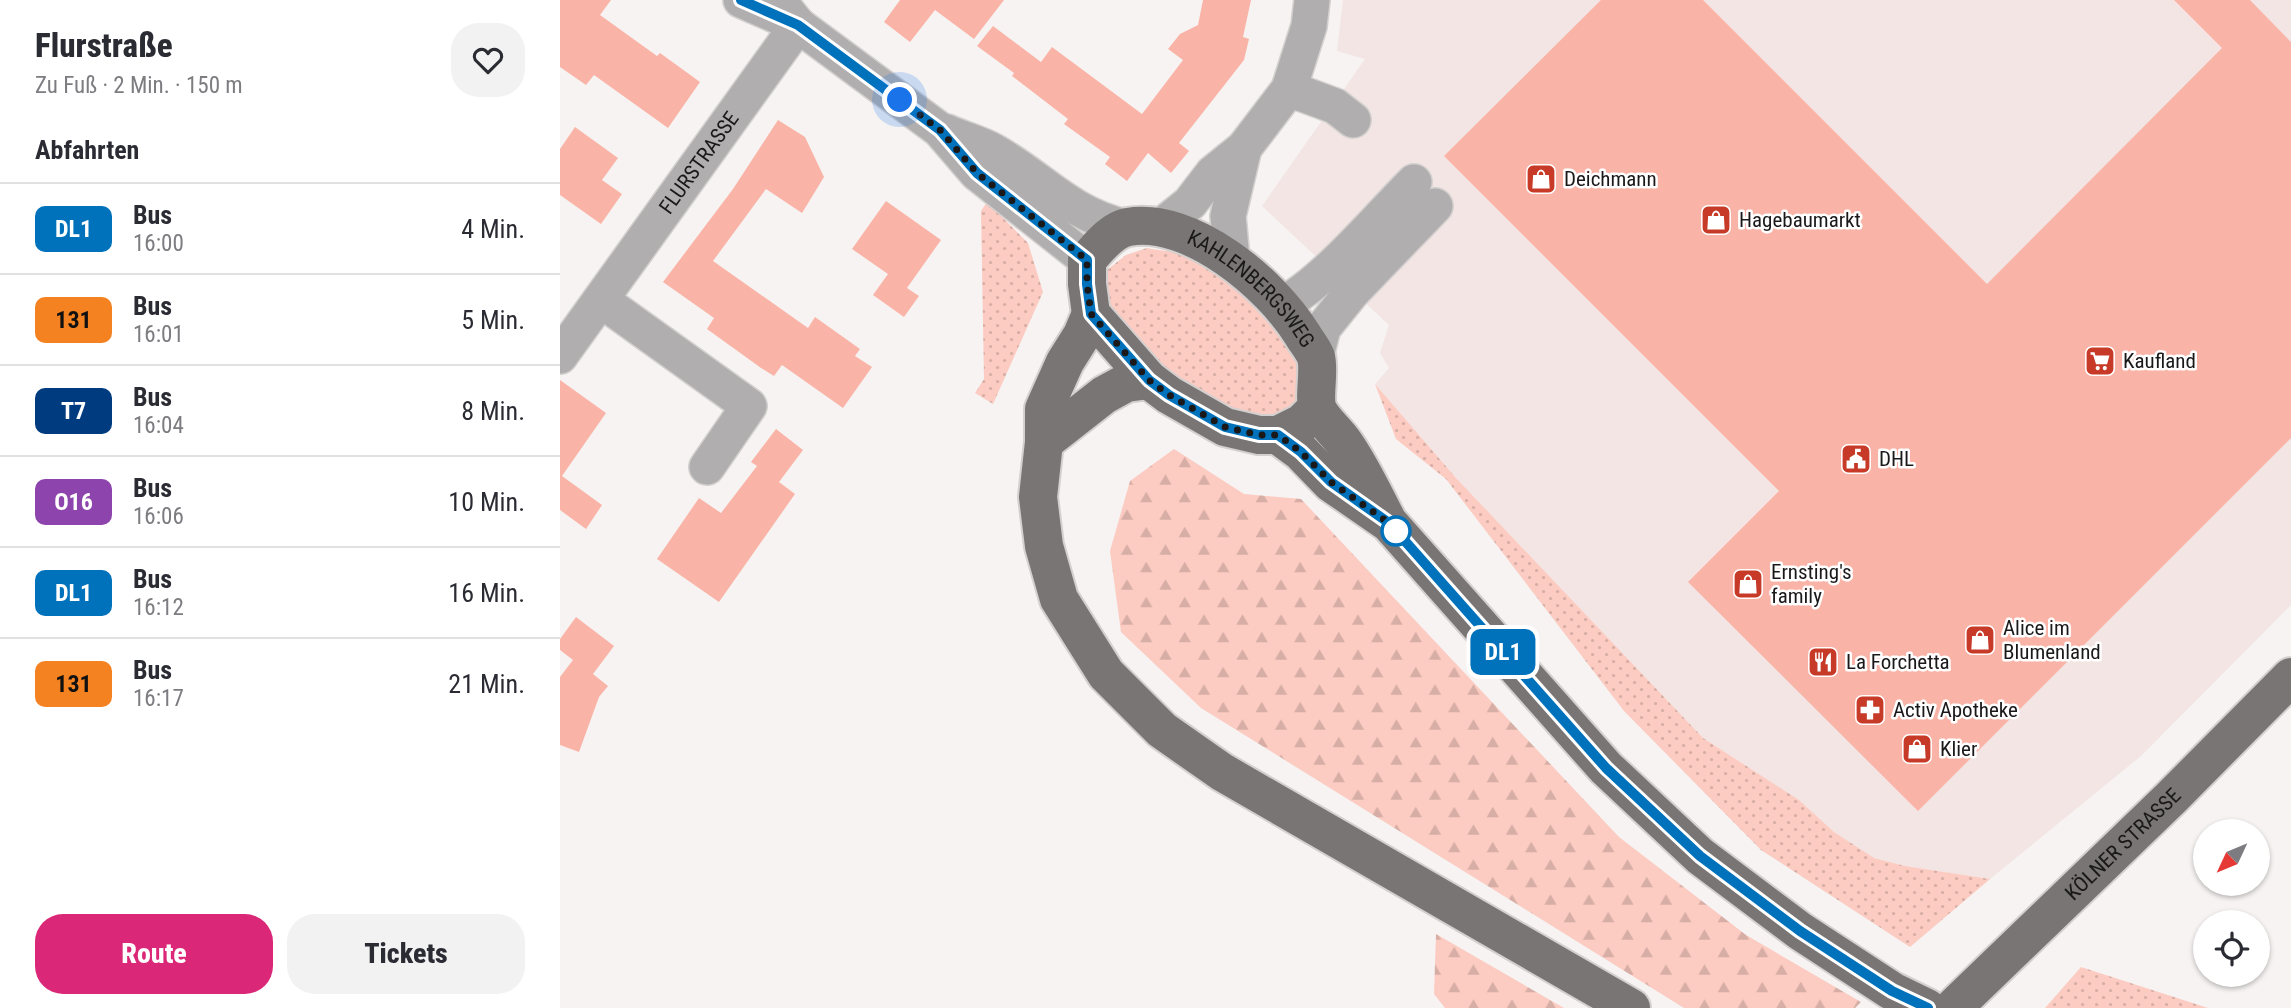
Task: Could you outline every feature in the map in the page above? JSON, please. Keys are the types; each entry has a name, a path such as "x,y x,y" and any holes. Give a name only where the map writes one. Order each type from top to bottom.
{"main road":[{"name":"KAHLENBERGSWEG","path":"1142,228 1196,239 1232,260 1280,306 1316,356 1317,408"},
{"path":"1142,228 1108,237 1087,260 1087,284 1091,314 1149,380 1169,395 1225,427 1259,435 1278,435 1302,424 1317,408 1355,460 1389,523 1606,768 1700,856 1800,931 1892,991 1927,1008"},
{"path":"1091,314 1044,409 1044,442 1038,497 1044,546 1059,599 1106,674 1162,730 1223,772 1631,1008"},
{"path":"1044,442 1104,395 1126,383 1149,380"},
{"path":"1278,435 1301,452 1331,482 1389,523"},
{"name":"KÖLNER STRASSE","path":"1964,997 2171,798 2291,677"}],"street":[{"name":"KAHLENBERGSWEG","path":"741,0 788,12 940,130 977,173 1087,260"},
{"path":"1142,228 1190,203 1213,173 1244,148 1289,89 1309,26 1312,0"},
{"name":"FLURSTRASSE","path":"560,356 601,300 788,12"},
{"path":"1289,89 1335,106 1353,120"},
{"name":"KAHLENBERGSWEG","path":"940,130 992,151 1077,210 1101,221 1142,228"},
{"path":"1232,260 1228,216 1244,148"},
{"path":"1280,306 1297,297 1329,268 1424,194 1323,328 1316,356"},
{"path":"601,300 749,406 707,467"}],"shaded area":[{"path":"1343,0 2291,0 2291,605 2141,756 1990,879 1905,866 1874,858 1834,832 1799,800 1703,738 1456,478 1375,384 1389,368 1380,353 1389,325 1262,206 1365,59 1337,51"}],"green space":[{"path":"987,202 1028,243 1043,292 993,404 975,393 984,379 981,211"},
{"path":"1147,248 1189,255 1202,261 1250,302 1280,337 1298,365 1304,402 1274,418 1240,412 1164,370 1110,315 1103,282 1107,270 1126,255"},
{"path":"1375,384 1456,478 1703,738 1799,800 1834,832 1874,858 1905,866 1990,879 1910,947 1761,850 1624,711 1446,479 1396,439"},
{"path":"1174,449 1244,494 1301,499 1619,837 1746,935 1861,1002 1855,1008 1684,1008 1201,708 1121,632 1110,551 1130,481"},
{"path":"1436,934 1564,1008 1445,1008 1434,994"},
{"path":"2081,967 2208,1008 2045,1008"}],"building":[{"path":"560,0 611,0 600,15 657,56 660,53 700,82 668,128 594,75 586,85 560,67"},
{"path":"900,0 1004,0 974,39 935,10 910,42 884,22"},
{"path":"1203,0 1251,0 1243,37 1249,39 1244,60 1179,143 1189,151 1171,173 1148,153 1127,181 1105,164 1110,157 1064,124 1068,119 977,46 993,26 1041,62 1052,47 1142,114 1183,60 1168,49 1180,34 1198,25"},
{"name":"Kaufland","path":"1601,0 1703,0 1987,284 2222,48 2174,0 2250,0 2291,42 2291,438 1918,811 1688,582 1779,491 1444,156"},
{"path":"778,120 805,137 824,177 802,213 766,189 713,261 808,328 815,317 860,349 855,356 872,367 843,408 782,365 774,376 761,368 707,329 714,318 663,282 733,189"},
{"path":"575,127 618,158 602,180 622,194 601,224 560,195 560,149"},
{"path":"886,201 941,240 907,288 919,296 904,317 873,295 888,274 852,249"},
{"path":"560,380 606,413 562,476 602,505 586,529 560,510"},
{"path":"776,429 803,450 779,482 795,494 719,602 657,559 699,498 721,513 757,466 751,462"},
{"path":"576,617 614,646 593,674 608,686 599,697 579,752 560,745 560,677 573,660 560,650 560,639"}],"bus line":[{"name":"DL1","path":"741,0 747,5 798,25 940,130 977,173 1087,260 1091,314 1149,380 1169,395 1225,427 1259,435 1278,435 1301,452 1331,482 1389,523 1606,768 1700,856 1800,931 1892,991 1928,1008"}],"place":[{"name":"Deichmann","path":"1541,179"},
{"name":"Hagebaumarkt","path":"1716,220"},
{"name":"Kaufland","path":"2100,361"},
{"name":"DHL","path":"1856,459"},
{"name":"Ernsting's family","path":"1748,584"},
{"name":"Alice im Blumenland","path":"1980,640"},
{"name":"La Forchetta","path":"1823,662"},
{"name":"Activ Apotheke","path":"1870,710"},
{"name":"Klier","path":"1917,749"}],"route":[{"path":"900,100 940,130 977,173 1087,260 1091,314 1149,380 1169,395 1225,427 1259,435 1278,435 1301,452 1331,482 1389,523 1400,534 1396,531"}]}
